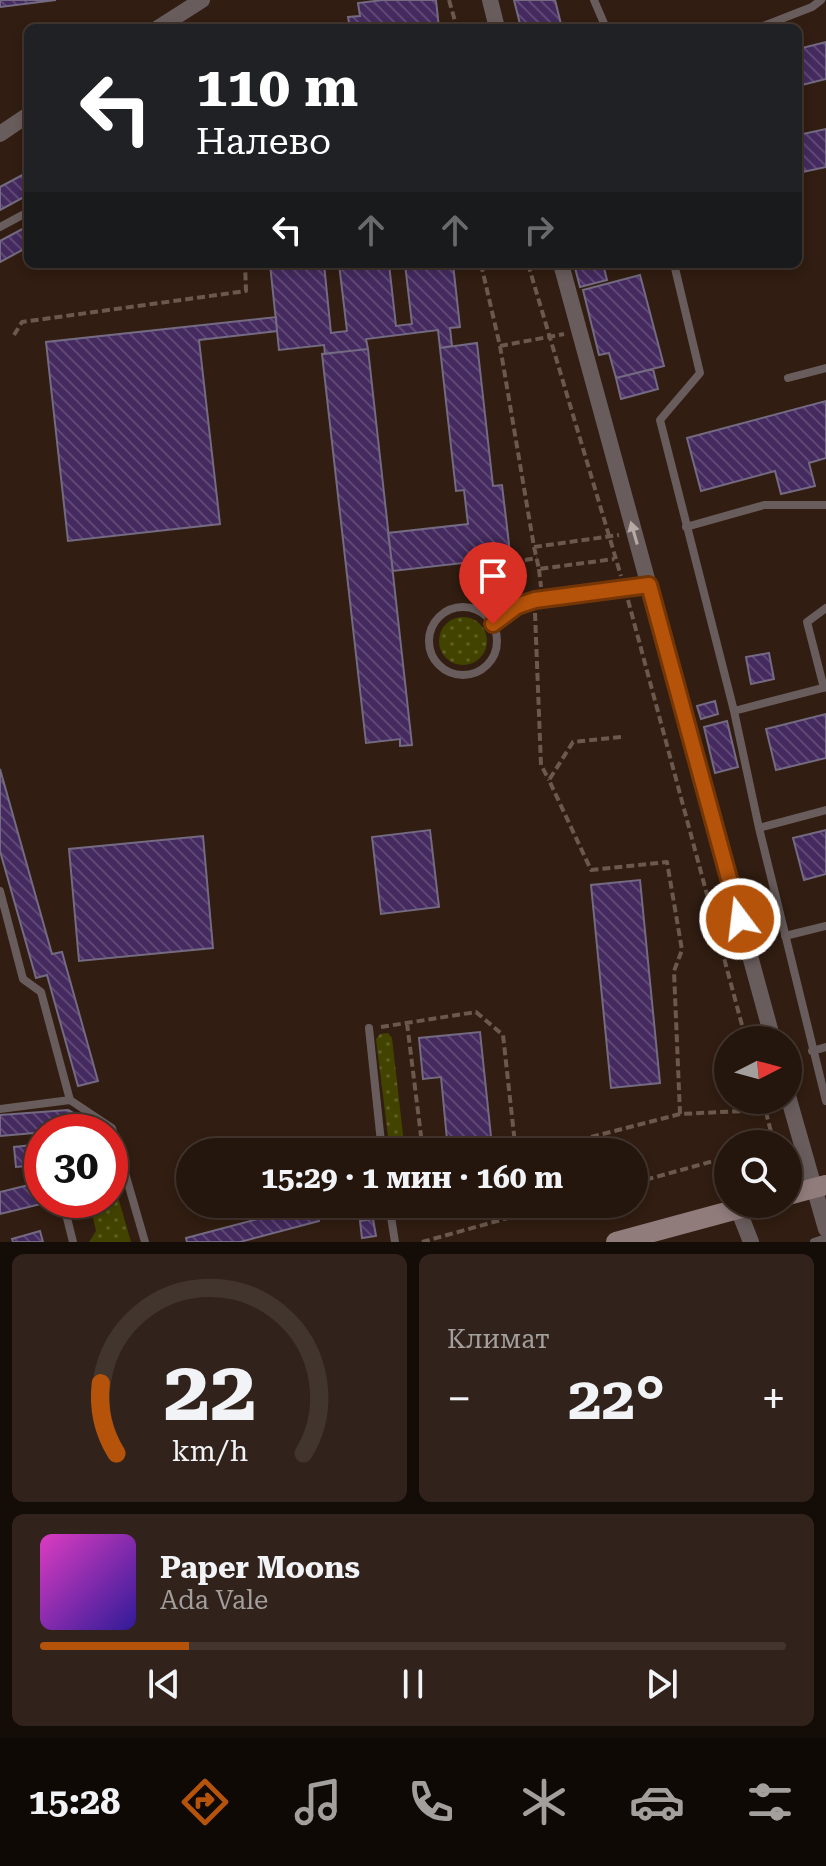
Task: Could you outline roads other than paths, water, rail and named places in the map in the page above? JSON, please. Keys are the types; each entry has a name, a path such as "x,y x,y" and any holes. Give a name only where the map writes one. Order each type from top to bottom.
{"main road":[{"path":"616,1242 714,1215"}],"street":[{"path":"164,24 202,0"},
{"path":"490,0 496,24"},
{"path":"0,134 24,118"},
{"path":"562,268 769,1026"},
{"path":"794,1114 820,1186 826,1229"},
{"path":"748,1218 751,1242"}],"lane":[{"path":"594,0 604,24"},
{"path":"768,24 812,7 821,0"},
{"path":"0,227 24,214"},
{"path":"675,268 700,373 660,420 734,711 759,828 826,1101"},
{"path":"788,378 826,368"},
{"path":"686,527 764,505 826,505"},
{"path":"493,624 517,606 535,600 649,585"},
{"path":"456,607 471,607 484,614 493,624 497,638 495,653 488,665 476,673 462,675 448,672 436,663 428,636 443,612 456,607"},
{"path":"734,711 825,687 807,622 826,608"},
{"path":"759,828 826,810"},
{"path":"0,891 23,979 41,992 70,1100"},
{"path":"785,936 826,926"},
{"path":"369,1028 381,1138"},
{"path":"812,1051 826,1047"},
{"path":"0,1109 70,1100 112,1128 145,1242"},
{"path":"67,1218 73,1242"},
{"path":"391,1218 395,1242"},
{"path":"814,1242 826,1238"}]}
